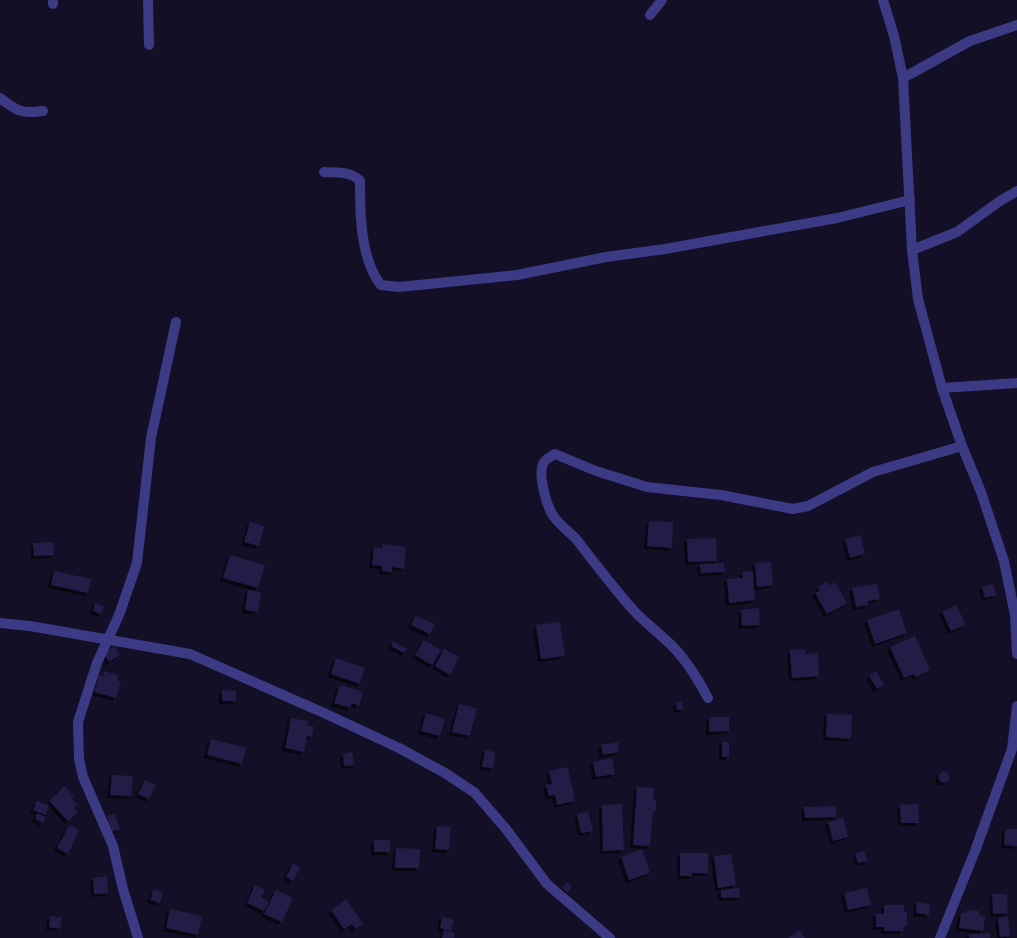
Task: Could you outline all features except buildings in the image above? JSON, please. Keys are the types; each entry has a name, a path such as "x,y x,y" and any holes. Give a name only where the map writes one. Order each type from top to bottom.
{"street":[{"path":"148,0 149,45"},
{"path":"650,14 662,0"},
{"path":"883,0 894,36 903,78 912,250 918,299 942,388 962,446 981,492 1004,561 1015,615 1017,654"},
{"path":"903,78 970,41 1017,25"},
{"path":"0,98 12,109 26,114 43,111"},
{"path":"324,172 348,174 356,176 360,180 361,230 374,276 381,285 399,287 517,275 606,257 665,249 837,218 910,200"},
{"path":"912,250 957,232 1000,200 1017,191"},
{"path":"138,938 123,889 113,846 83,778 79,759 78,722 97,663 109,640 137,563 151,438 176,322"},
{"path":"942,388 1017,383"},
{"path":"708,698 695,674 676,650 637,613 608,581 575,538 561,526 552,514 545,498 542,476 543,464 547,458 555,454 596,471 647,486 721,495 793,509 808,506 873,472 962,446"},
{"path":"0,623 30,626 190,654 324,713 445,773 475,793 506,829 547,884 610,938"},
{"path":"940,938 975,851 1012,749 1017,706"}]}
